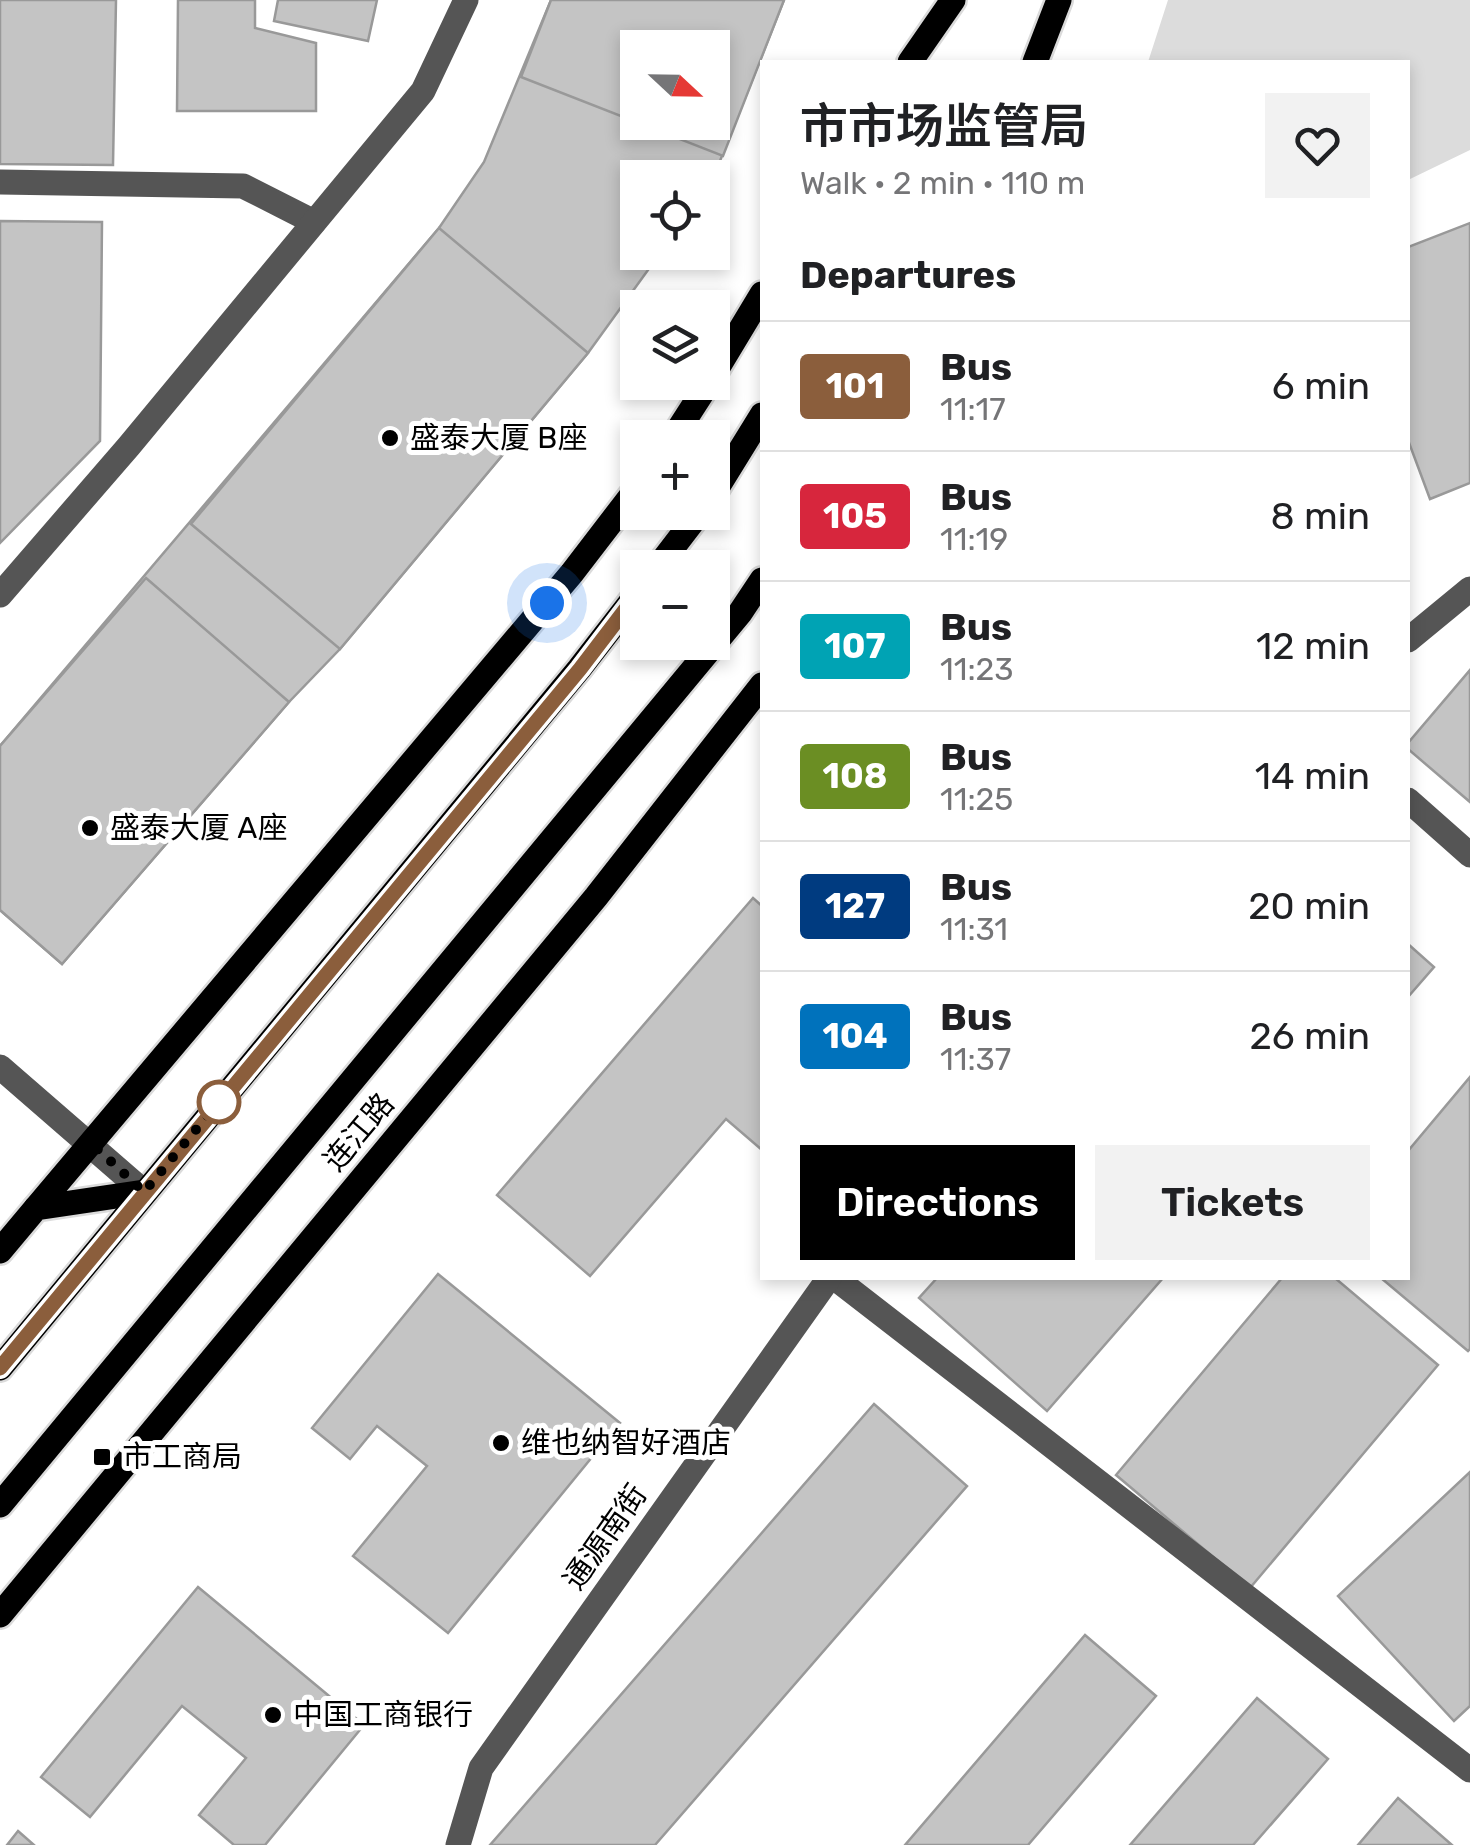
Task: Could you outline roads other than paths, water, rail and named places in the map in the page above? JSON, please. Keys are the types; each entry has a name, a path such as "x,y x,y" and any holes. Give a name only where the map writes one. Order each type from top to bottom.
{"main road":[{"path":"911,60 956,0"},
{"path":"935,60 956,0"},
{"path":"1036,60 1060,0"},
{"path":"730,348 760,297"},
{"path":"730,467 760,418"},
{"path":"0,1251 620,510"},
{"name":"连江路","path":"0,1505 740,613 760,583"},
{"path":"0,1368 620,617"},
{"name":"连江路","path":"0,1615 584,913 760,688"},
{"path":"36,1208 144,1192"}],"street":[{"path":"0,596 423,91 466,0"},
{"path":"0,182 242,186 314,222"},
{"path":"1410,638 1470,589"},
{"path":"1410,802 1470,856"},
{"path":"0,1067 144,1192"},
{"name":"通源南街","path":"458,1845 480,1768 831,1280"},
{"path":"835,1280 1469,1766"}],"place":[{"name":"盛泰大厦 B座","path":"390,438"},
{"name":"盛泰大厦 A座","path":"90,828"},
{"name":"维也纳智好酒店","path":"501,1443"},
{"name":"市工商局","path":"102,1457"},
{"name":"中国工商银行","path":"273,1715"}]}
